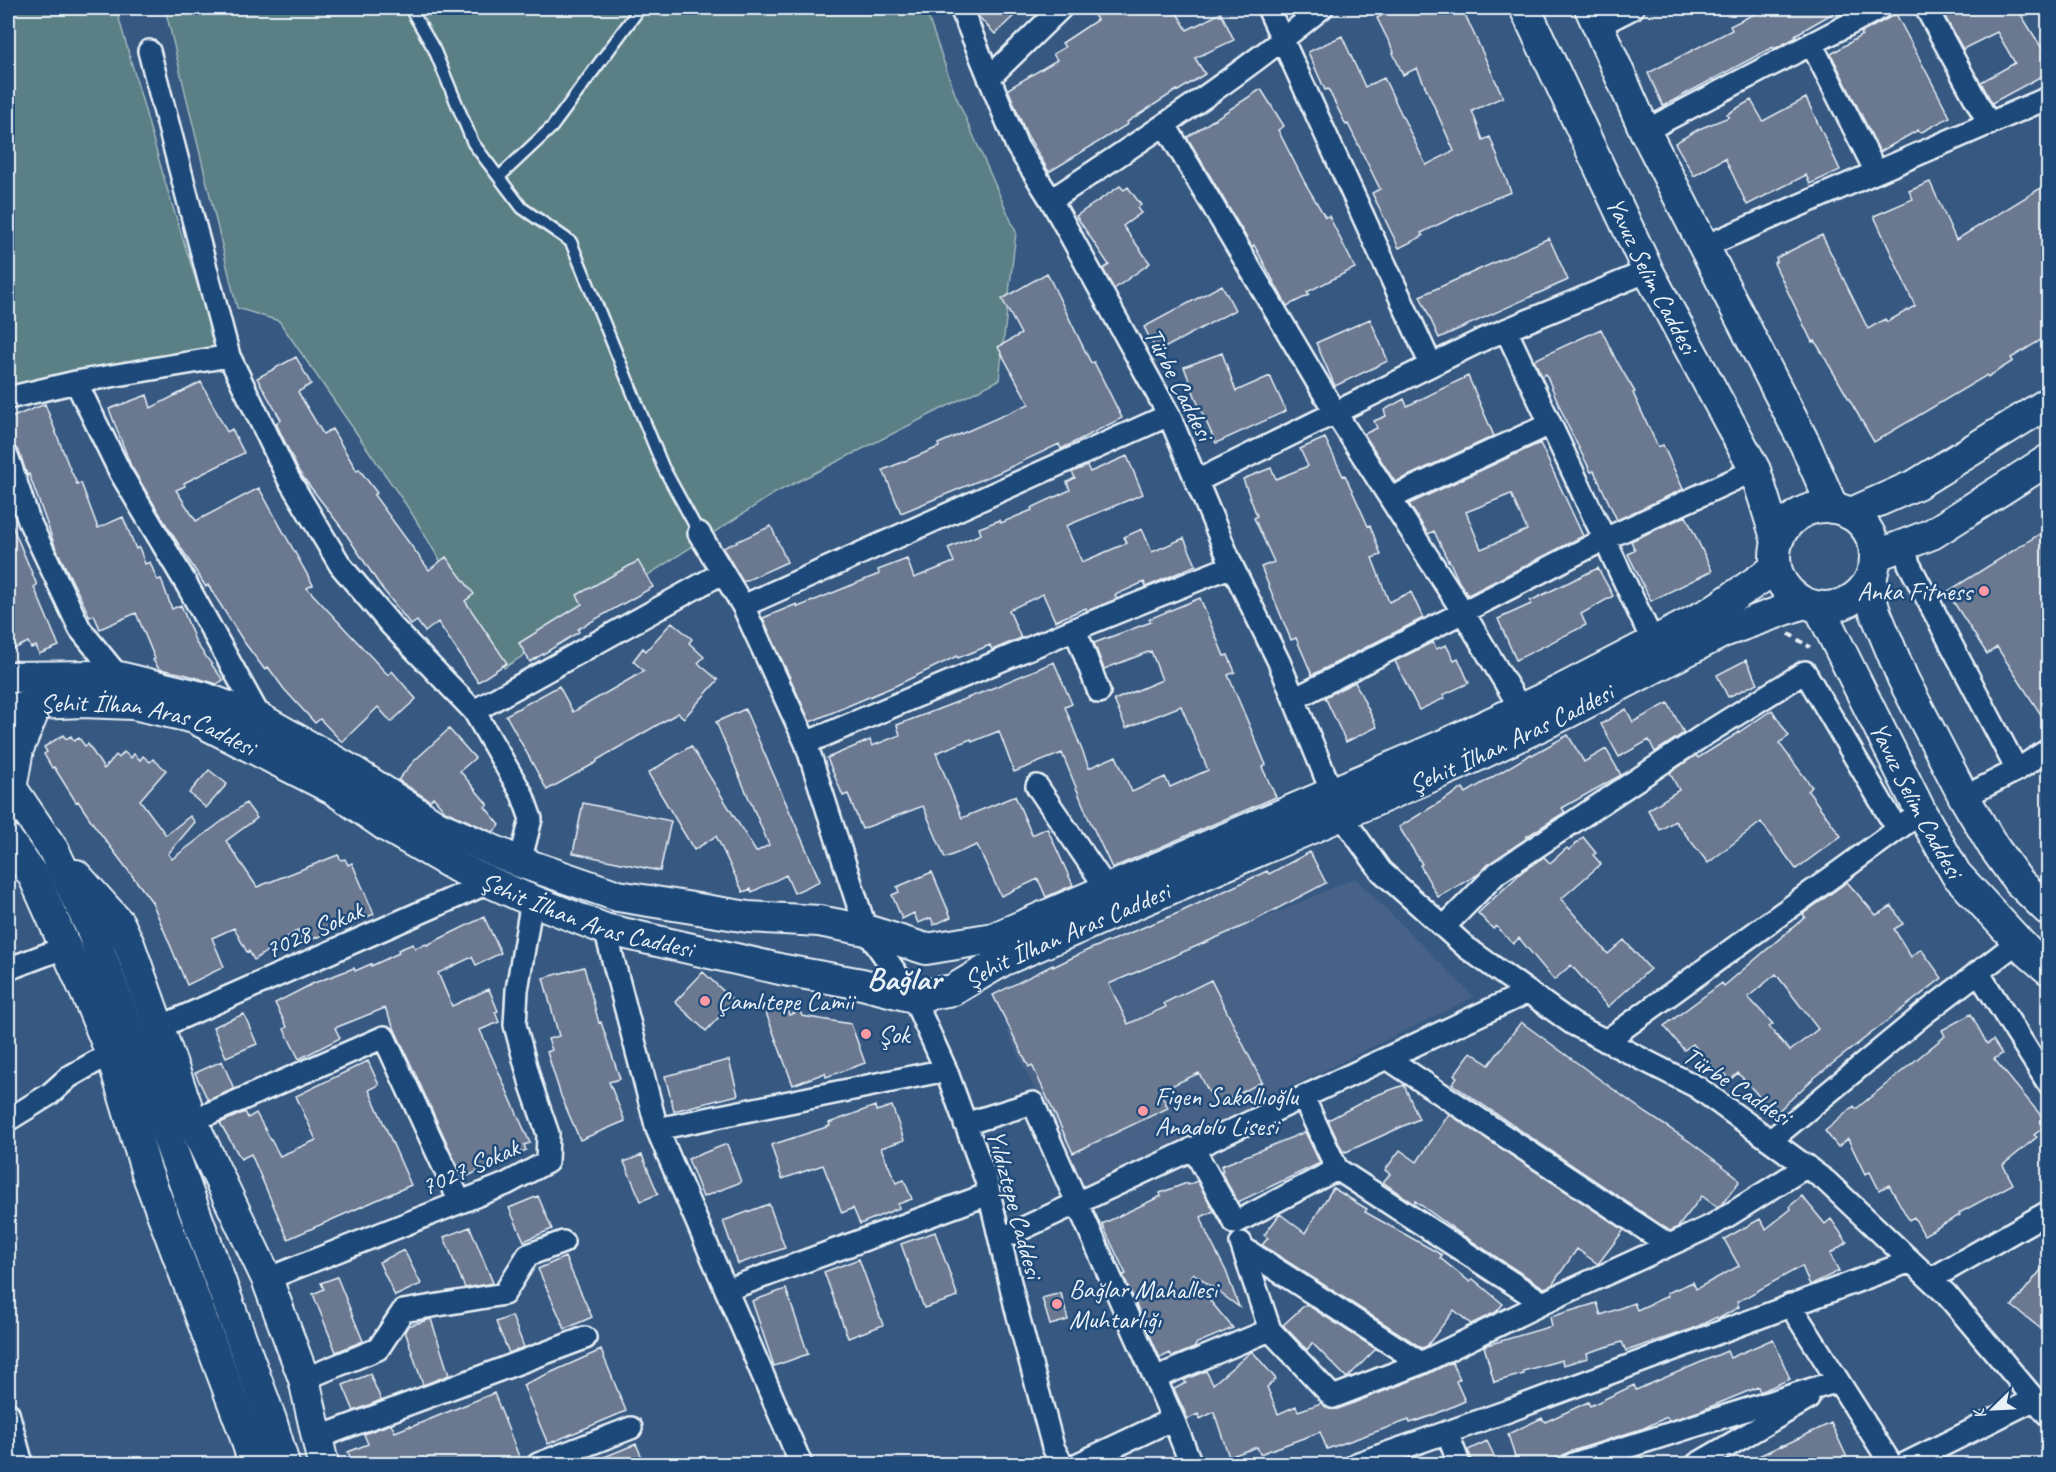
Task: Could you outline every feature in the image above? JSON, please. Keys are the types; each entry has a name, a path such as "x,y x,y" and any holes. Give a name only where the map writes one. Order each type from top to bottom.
{"main road":[{"name":"Yavuz Selim Caddesi","path":"1525,8 1648,271 1755,470 1777,554"},
{"path":"1594,17 1645,131 1841,511"},
{"path":"1841,511 1917,484 2049,403"},
{"path":"1873,565 1903,545 1932,534 2049,460"},
{"path":"1819,507 1841,511 1863,525 1872,539 1873,565 1864,588 1851,599 1836,606 1812,605 1792,594 1782,582 1777,554 1784,528 1793,518 1805,511 1819,507"},
{"name":"Şehit İlhan Aras Caddesi","path":"8,710 37,704 82,702 132,704 194,718 333,789 386,826 457,867 605,929 913,997 953,990 1002,961 1336,804 1448,744 1653,642 1711,612 1777,554"},
{"name":"Yavuz Selim Caddesi","path":"1873,565 1870,590 1872,605 1904,679 1964,797 1993,846 2018,881 2049,910"},
{"name":"Yavuz Selim Caddesi","path":"1812,605 1909,820 1956,874 2019,941 2049,969"},
{"name":"Şehit İlhan Aras Caddesi","path":"8,677 119,677 202,697 261,719 354,772 437,826 520,862 618,896 747,917 819,921 866,930 926,949 994,938 1107,889 1336,804 1458,765 1567,714 1723,632 1812,605"},
{"path":"37,704 18,749 9,786 54,851 119,922 129,944 192,1121 267,1280 304,1379 320,1451"},
{"path":"8,840 34,877 111,1053 147,1173 254,1464"},
{"path":"54,851 91,928 128,1025 183,1184 271,1420 284,1464"}],"street":[{"name":"Türbe Caddesi","path":"961,8 1017,146 1052,200 1169,415 1232,566 1280,662 1336,804 1381,871 1467,948 1573,1024 1697,1087 1826,1181 1946,1294 2042,1407"},
{"path":"989,78 1061,8"},
{"path":"1268,8 1431,365"},
{"path":"1052,200 1165,125 1284,39 1322,8"},
{"path":"1594,17 1633,8"},
{"path":"1645,131 1880,8"},
{"path":"1926,8 1989,123"},
{"path":"1812,45 1876,172"},
{"path":"149,51 229,356 288,478 341,566 391,625 474,711 522,794 531,819 520,862"},
{"path":"1703,247 2049,98"},
{"path":"1165,125 1335,412 1463,612 1521,709"},
{"path":"1197,481 1506,330 1648,271"},
{"path":"1506,330 1653,642"},
{"path":"8,398 76,382 229,356"},
{"path":"76,382 120,472 187,585 261,719"},
{"path":"743,606 1169,415"},
{"path":"1391,498 1550,424"},
{"path":"8,458 29,521 80,629 119,677"},
{"path":"1294,699 1605,539 1755,470"},
{"name":"Yıldıztepe Caddesi","path":"699,532 743,606 806,743 866,930 913,997 946,1070 989,1194 1053,1447 1062,1464"},
{"path":"1903,545 1909,564 2017,770"},
{"path":"806,743 1075,629 1232,566"},
{"path":"474,711 722,573"},
{"path":"1075,629 1099,692"},
{"path":"1444,927 1497,873 1704,735 1805,672 1909,820 1606,1041"},
{"path":"1964,797 2017,770 2049,750"},
{"path":"1037,786 1107,889"},
{"name":"7028 Sokak","path":"159,1027 490,882"},
{"name":"7027 Sokak","path":"267,1280 506,1184 547,1162 548,1134 531,1086 515,1025 517,990 532,900"},
{"path":"605,929 657,1129 801,1464"},
{"path":"1771,1140 1925,1013 2019,941"},
{"path":"8,969 66,947"},
{"path":"1978,972 2049,1083"},
{"path":"1000,1239 1528,992"},
{"path":"192,1121 384,1037 460,1202"},
{"path":"8,1120 50,1094 69,1077 111,1053"},
{"path":"1387,1058 1669,1245"},
{"path":"657,1129 946,1070"},
{"path":"1303,1097 1337,1169 1543,1303"},
{"path":"965,1124 1033,1103 1191,1464"},
{"path":"1193,1148 1234,1223 1270,1330 1333,1397 1421,1363 1543,1303 1713,1225 1807,1166"},
{"path":"1234,1223 1337,1169"},
{"path":"726,1290 989,1194"},
{"path":"1931,1279 2049,1212"},
{"path":"304,1379 378,1349 403,1311 504,1294 528,1255 563,1242"},
{"path":"1243,1248 1421,1363"},
{"path":"1356,1464 1911,1261"},
{"path":"1790,1305 1838,1381 1905,1464 2042,1407"},
{"path":"1155,1378 1270,1330"},
{"path":"320,1451 585,1338"},
{"path":"1573,1464 1838,1381"},
{"path":"1697,1464 1838,1381"},
{"path":"8,1413 22,1464"},
{"path":"1078,1464 1173,1419"},
{"path":"538,1464 631,1428"},
{"path":"1447,1432 1459,1464"}],"lane":[{"path":"410,8 414,10 434,49 473,143 522,208 571,242 663,467 699,532"},
{"path":"499,177 552,127 640,8"}],"shaded area":[{"name":"Figen Sakallıoğlu Anadolu Lisesi","path":"1355,878 1474,997 1081,1190 1007,1031"}],"green space":[{"path":"8,8 116,8 166,185 219,354 8,398"},
{"path":"165,8 925,8 955,94 1016,232 999,380 775,493 504,668 411,512 279,321 237,308"}],"building":[{"path":"975,8 1022,8 995,34 978,16"},
{"path":"1090,8 1174,8 1187,30 1221,13 1234,40 1195,58 1205,74 1049,172 1026,133 1008,89 1057,60 1053,54 1065,47 1062,43 1097,20"},
{"path":"1376,8 1462,8 1503,97 1472,111 1483,140 1490,137 1511,192 1478,205 1421,233 1423,236 1399,248 1372,193 1380,189 1348,124 1346,125 1328,89 1325,90 1308,52 1342,36 1365,87 1384,78 1426,165 1454,151 1417,68 1403,75 1377,18 1381,16"},
{"path":"1766,8 1842,8 1795,35 1797,37 1774,49 1773,47 1663,106 1648,73 1732,30 1730,26"},
{"path":"1940,8 2017,8 2049,60 2049,72 1992,103 1981,82 2015,63 1997,32 1963,49"},
{"path":"1896,14 1950,117 1920,133 1918,130 1880,152 1831,54 1862,35 1861,33"},
{"path":"1261,89 1284,126 1278,130 1305,183 1325,217 1329,216 1355,268 1307,292 1309,295 1287,306 1254,245 1252,247 1187,137"},
{"path":"1806,98 1840,170 1810,184 1806,175 1747,205 1725,158 1694,176 1675,143 1699,129 1729,117 1727,114 1751,100 1763,121"},
{"path":"1930,182 1956,240 2049,183 2049,335 2011,358 2013,361 1988,377 1987,375 1874,442 1815,341 1812,342 1774,263 1777,261 1776,258 1822,235 1868,329 1885,319 1887,322 1915,306 1874,216 1913,199 1909,191"},
{"path":"1120,186 1124,190 1128,187 1141,205 1137,208 1141,213 1123,226 1150,263 1114,289 1103,269 1109,265 1076,216"},
{"path":"1549,238 1568,280 1439,338 1420,296"},
{"path":"1047,273 1091,363 1094,362 1122,418 1061,449 1059,444 1000,472 901,513 883,470 939,447 938,444 1029,404 998,347 1021,334 1002,299"},
{"path":"1222,285 1235,310 1157,352 1144,327"},
{"path":"1370,319 1388,361 1335,386 1316,343"},
{"path":"1601,329 1635,392 1633,393 1658,447 1663,445 1683,489 1617,520 1594,471 1591,472 1568,426 1546,374 1542,376 1534,360"},
{"path":"1222,353 1236,391 1270,376 1286,411 1216,443 1184,367"},
{"path":"296,357 311,384 298,392 323,434 332,429 357,471 359,469 377,493 374,495 429,570 446,557 474,594 465,601 507,663 478,682 438,622 425,632 417,621 411,625 299,472 276,423 281,420 257,378"},
{"path":"1468,376 1494,436 1395,482 1364,434 1377,428 1374,421 1386,416 1384,410 1404,399 1407,406"},
{"path":"201,382 227,432 232,429 244,453 184,483 185,486 176,490 196,521 259,488 313,585 307,588 388,675 392,671 416,699 391,722 378,707 342,742 320,719 315,723 284,689 268,667 265,670 244,642 208,585 206,587 131,466 109,409 147,395 151,408"},
{"path":"45,404 68,464 77,484 81,483 98,528 123,517 145,564 150,562 157,580 161,579 172,609 181,605 196,643 223,680 217,684 159,669 153,660 155,659 136,613 100,629 94,615 90,617 55,546 29,474 27,475 8,429 8,419"},
{"path":"1325,438 1368,526 1370,525 1381,555 1372,558 1389,602 1411,592 1423,618 1312,675 1296,638 1291,640 1261,567 1274,562 1254,518 1257,516 1243,479 1271,468 1276,479 1308,466 1300,449"},
{"path":"1540,443 1583,536 1468,595 1459,582 1434,531 1428,534 1409,504","holes":["1511,494 1527,530 1481,549 1466,512"]},
{"path":"1127,456 1143,494 1066,526 1082,562 1127,543 1124,537 1142,529 1152,552 1184,538 1196,565 1146,587 1144,582 1115,595 1117,599 1087,611 1086,608 1055,621 1043,594 1009,610 1021,638 992,650 990,645 958,658 957,656 895,686 810,722 763,618 797,604 798,607 879,574 878,570 907,559 914,578 954,562 948,548 981,534 979,528 1000,520 1001,523 1070,490 1067,482 1075,478 1072,472 1087,466 1090,472"},
{"path":"8,516 59,646 39,654 36,646 31,648 28,642 14,649 12,645 8,646"},
{"path":"1686,516 1712,571 1651,601 1628,554 1635,550 1631,541"},
{"path":"771,526 787,562 743,582 723,548"},
{"path":"2049,528 2049,727 1997,647 1987,654 1947,592"},
{"path":"638,561 653,587 578,629 579,632 530,662 519,643 582,604 577,595"},
{"path":"1598,568 1613,596 1581,614 1586,625 1516,660 1498,619"},
{"path":"1200,598 1224,656 1228,655 1235,672 1228,675 1266,765 1262,767 1276,797 1112,868 1062,753 1014,772 999,731 936,753 962,818 1015,796 1032,835 1047,828 1073,885 1046,897 1038,879 1001,896 977,845 945,858 923,806 862,829 848,794 843,796 827,758 870,740 872,746 900,735 897,725 1054,662 1072,704 1065,707 1089,768 1116,756 1132,792 1165,777 1170,787 1208,770 1181,706 1126,728 1114,700 1162,680 1151,651 1104,669 1094,643 1151,622 1149,619"},
{"path":"672,622 692,639 689,643 704,657 698,663 718,680 684,718 678,713 547,790 506,715 559,686 573,712 644,671 633,661 643,648 646,651"},
{"path":"1433,642 1436,649 1446,645 1454,660 1458,658 1469,683 1419,710 1395,661"},
{"path":"1746,660 1758,683 1728,697 1717,675"},
{"path":"1355,682 1377,727 1346,742 1325,697"},
{"path":"1668,703 1684,733 1655,752 1649,740 1619,757 1601,724 1626,709 1633,722"},
{"path":"745,709 820,881 794,893 786,875 752,892 751,889 743,892 716,836 694,850 648,773 691,746 756,852 769,845 716,722"},
{"path":"1772,710 1789,736 1779,743 1812,787 1808,791 1841,836 1796,869 1761,822 1708,863 1675,821 1660,830 1648,810 1679,790 1670,773 1696,755 1698,758"},
{"path":"449,729 475,758 460,771 488,805 485,807 500,825 493,832 445,811 433,797 430,801 398,780 414,761"},
{"path":"63,735 66,739 71,736 74,741 79,738 85,746 88,744 104,769 116,755 119,758 124,752 131,758 134,754 140,760 143,756 150,762 153,759 166,770 140,800 166,835 190,816 195,822 168,854 172,859 246,803 257,818 226,841 257,887 338,855 341,860 345,859 348,865 352,863 374,914 303,943 298,930 254,960 234,928 212,938 224,967 187,985 152,902 78,801 76,802 44,754 47,752 44,747"},
{"path":"1568,735 1584,762 1606,749 1621,775 1562,808 1565,812 1526,837 1490,863 1479,874 1438,897 1420,865 1422,864 1399,827 1463,788 1466,793"},
{"path":"209,770 227,784 206,808 189,793"},
{"path":"583,803 671,821 660,871 573,853"},
{"path":"1583,837 1596,853 1593,855 1601,864 1561,899 1608,954 1624,940 1650,969 1608,1007 1571,965 1554,980 1519,938 1513,944 1496,926 1493,929 1478,913 1523,871 1544,857 1550,863"},
{"path":"1310,852 1326,883 1248,924 1109,984 1128,1024 1166,1007 1164,1003 1211,980 1262,1082 1216,1106 1199,1073 1160,1091 1168,1108 1073,1153 1032,1065 1029,1067 993,995 1053,965 1053,967 1176,914 1267,871 1269,874"},
{"path":"932,872 951,917 934,925 931,918 918,923 914,913 902,919 892,895 899,892 897,887"},
{"path":"1847,882 1876,915 1892,906 1903,924 1894,929 1911,957 1921,949 1942,978 1814,1078 1775,1114 1738,1073 1730,1080 1722,1070 1718,1073 1693,1044 1684,1050 1664,1026 1722,983 1724,986 1805,917 1803,914","holes":["1776,974 1818,1029 1790,1051 1769,1027 1773,1024 1748,997"]},
{"path":"484,917 501,953 476,965 472,957 438,973 452,1006 489,989 498,1011 495,1012 499,1022 480,1030 530,1143 524,1145 526,1150 463,1178 385,1008 335,1028 340,1038 299,1059 284,1029 287,1027 275,1003 314,983 354,968 355,971 371,964 371,966 413,944 415,948 427,945"},
{"path":"584,967 599,1023 601,1022 620,1079 609,1082 625,1121 580,1140 561,1096 547,1052 552,1050 548,1039 559,1036 543,978"},
{"name":"Çamlıtepe Camii","path":"703,972 734,1001 706,1031 675,1002"},
{"path":"786,1005 789,1015 800,1011 802,1016 851,1024 865,1063 826,1077 825,1073 793,1085 766,1013"},
{"path":"244,1014 257,1044 226,1057 213,1027"},
{"path":"1971,1014 1987,1044 1993,1040 2002,1054 1994,1059 2048,1124 2034,1135 2037,1137 2003,1165 2013,1184 1924,1235 1914,1217 1909,1220 1889,1185 1879,1190 1870,1172 1865,1174 1848,1139 1838,1147 1825,1131 1854,1106 1856,1109 1945,1036 1942,1030"},
{"path":"1521,1022 1736,1176 1739,1182 1722,1204 1717,1207 1702,1196 1678,1227 1670,1231 1452,1084 1457,1077 1454,1075 1471,1052 1489,1065"},
{"path":"729,1060 738,1095 674,1111 665,1076"},
{"path":"222,1061 234,1089 208,1100 195,1073"},
{"path":"368,1061 379,1085 369,1090 411,1185 288,1239 251,1154 241,1159 220,1123 245,1112 248,1118 256,1113 280,1156 316,1140 296,1096"},
{"path":"1404,1085 1419,1119 1343,1152 1328,1120 1374,1096"},
{"path":"875,1106 876,1111 892,1106 904,1140 881,1148 896,1183 904,1180 912,1199 898,1204 899,1208 860,1224 853,1208 842,1213 823,1165 782,1179 771,1145 830,1126 829,1123"},
{"path":"1449,1114 1624,1230 1598,1264 1577,1249 1552,1285 1544,1288 1383,1182 1390,1174 1385,1170 1400,1150 1417,1162"},
{"path":"1305,1132 1320,1163 1238,1202 1221,1172 1223,1171 1221,1166"},
{"path":"727,1144 741,1182 703,1197 688,1159"},
{"path":"642,1155 658,1194 641,1201 624,1162"},
{"path":"1197,1181 1214,1211 1201,1217 1226,1271 1239,1307 1193,1273 1190,1277 1233,1328 1197,1343 1194,1348 1172,1357 1170,1353 1160,1358 1123,1275 1126,1274 1102,1224 1161,1196 1160,1193"},
{"path":"1333,1188 1367,1209 1365,1212 1442,1255 1440,1258 1470,1282 1473,1279 1503,1304 1496,1312 1471,1324 1454,1310 1427,1346 1422,1348 1262,1245 1268,1238 1264,1235 1280,1214 1305,1233"},
{"path":"538,1196 552,1229 524,1241 509,1208"},
{"path":"1802,1196 1825,1224 1831,1219 1847,1242 1830,1254 1839,1271 1810,1285 1802,1266 1737,1302 1739,1307 1718,1319 1717,1317 1692,1329 1626,1351 1622,1342 1587,1353 1588,1358 1563,1365 1562,1360 1494,1382 1484,1346 1552,1326 1550,1317 1597,1303 1601,1315 1634,1303 1637,1310 1693,1282 1696,1289 1739,1266 1724,1239 1760,1219 1766,1229 1791,1209 1790,1206"},
{"path":"769,1204 785,1248 738,1264 723,1221"},
{"path":"470,1227 493,1283 465,1288 444,1237"},
{"path":"935,1232 958,1297 924,1308 901,1244"},
{"path":"404,1250 421,1284 395,1296 379,1262"},
{"path":"565,1257 592,1317 565,1329 538,1269"},
{"path":"859,1259 883,1325 848,1338 824,1272"},
{"path":"2049,1260 2049,1335 2012,1306"},
{"path":"337,1277 363,1341 336,1352 313,1294 324,1289 321,1283"},
{"path":"786,1289 808,1354 774,1366 752,1301"},
{"path":"1061,1293 1068,1320 1050,1325 1042,1298"},
{"path":"1306,1304 1376,1349 1347,1378 1312,1343 1307,1350 1283,1325"},
{"path":"512,1316 524,1347 509,1353 496,1322"},
{"path":"431,1319 449,1375 423,1385 405,1331 408,1326"},
{"path":"1773,1339 1790,1379 1760,1392 1758,1387 1669,1421 1667,1417 1644,1428 1569,1452 1545,1464 1517,1464 1508,1434 1542,1418 1545,1422 1588,1402 1590,1406 1634,1385 1636,1390 1727,1351 1730,1358"},
{"path":"601,1350 626,1411 548,1444 523,1385"},
{"path":"1252,1351 1276,1379 1267,1387 1278,1414 1296,1406 1298,1411 1321,1403 1330,1409 1338,1409 1426,1375 1452,1362 1460,1379 1456,1381 1465,1401 1431,1416 1410,1423 1409,1420 1327,1449 1320,1432 1260,1454 1257,1447 1229,1457 1214,1412 1200,1419 1198,1414 1188,1419 1174,1389 1186,1383 1184,1380 1206,1371 1213,1384"},
{"path":"370,1374 381,1400 354,1411 343,1385"},
{"path":"494,1393 520,1459 506,1464 353,1464 348,1452 368,1444 364,1434 391,1424 395,1432 411,1427"},
{"path":"1831,1423 1850,1464 1742,1464 1782,1445"},
{"path":"1487,1441 1498,1464 1474,1464 1468,1450"},
{"path":"636,1444 645,1464 587,1464"}],"place":[{"name":"Anka Fitness","path":"1984,591"},
{"name":"Çamlıtepe Camii","path":"705,1001"},
{"name":"Şok","path":"866,1034"},
{"name":"Figen Sakallıoğlu Anadolu Lisesi","path":"1143,1111"},
{"name":"Bağlar Mahallesi Muhtarlığı","path":"1057,1304"}],"district":[{"name":"Bağlar","path":"904,978"}]}
